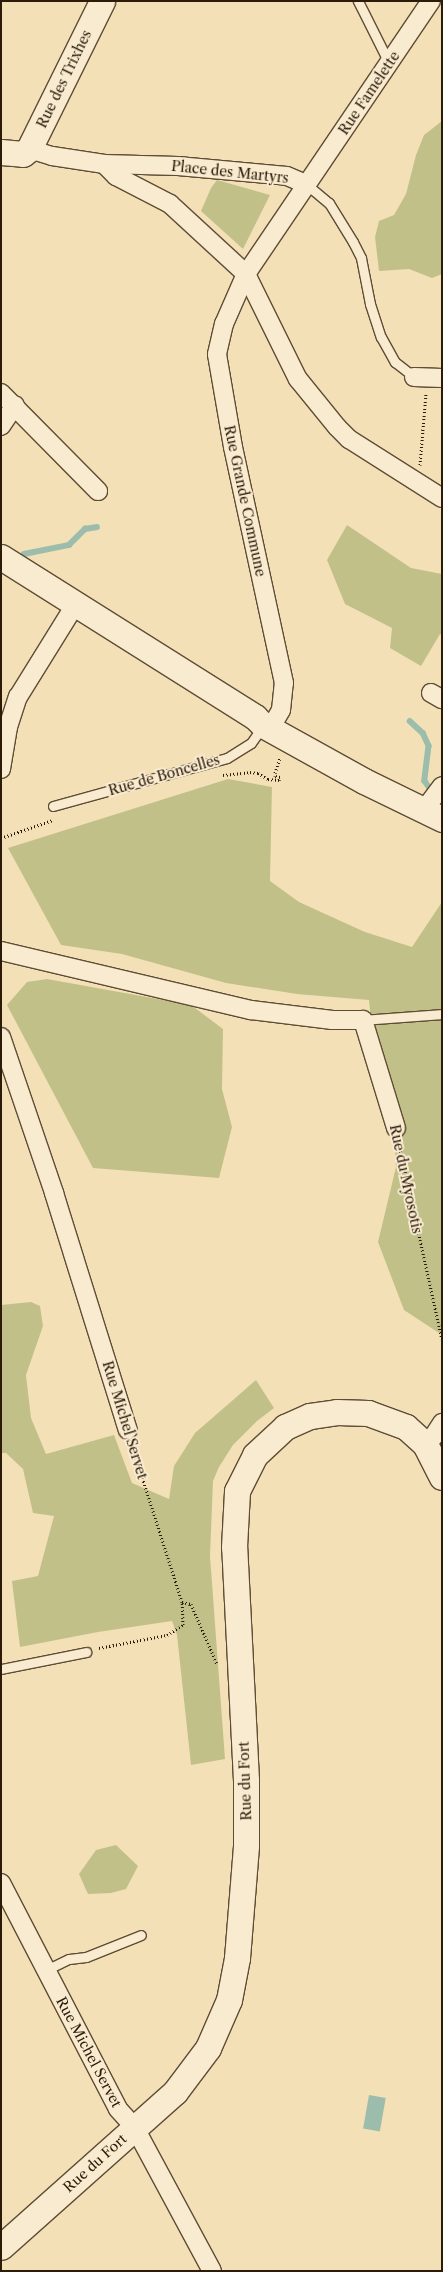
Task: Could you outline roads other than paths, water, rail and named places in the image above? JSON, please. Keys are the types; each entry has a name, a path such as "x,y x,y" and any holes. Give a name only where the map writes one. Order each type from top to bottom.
{"street":[{"name":"Rue des Trixhes","path":"18,152 102,1"},
{"name":"Rue Famelette","path":"306,184 431,1"},
{"name":"Place des Martyrs","path":"18,152 104,164 141,163 287,176 306,184 246,274"},
{"path":"104,164 116,176 170,204 246,274 298,379 325,414 349,439 442,498"},
{"name":"Rue Grande Commune","path":"246,274 224,324 217,354 233,447 284,683 281,710 273,731"},
{"path":"1,392 98,491"},
{"path":"1,426 15,405"},
{"path":"1,557 247,711 273,731 364,781 433,815 442,786"},
{"path":"1,769 8,727 18,697 75,605"},
{"path":"1,951 251,1010 332,1020 363,1020"},
{"name":"Rue du Myosotis","path":"363,1020 396,1128"},
{"name":"Rue Michel Servet","path":"1,1037 54,1193 128,1430"},
{"name":"Rue du Fort","path":"1,2247 175,2092 194,2070 221,2024 234,1978 246,1845 246,1780 234,1547 236,1491 255,1455 285,1426 310,1416 337,1412 368,1413 406,1427 425,1444 439,1467 442,1477"},
{"path":"425,1444 433,1437 442,1423"},
{"name":"Rue Michel Servet","path":"1,1883 118,2109 135,2128 212,2271"}],"lane":[{"path":"358,1 389,63"},
{"path":"306,184 329,203 354,242 361,258 372,309 382,337 395,362 428,378"},
{"name":"Rue de Boncelles","path":"53,806 227,758 273,731"},
{"path":"363,1020 442,1014"},
{"path":"1,1669 86,1652"},
{"path":"46,1970 69,1959 86,1957 141,1935"}],"waterway":[{"path":"24,554 69,545 85,529 97,527"},
{"path":"410,721 423,733 429,746 425,781 429,787"}]}
